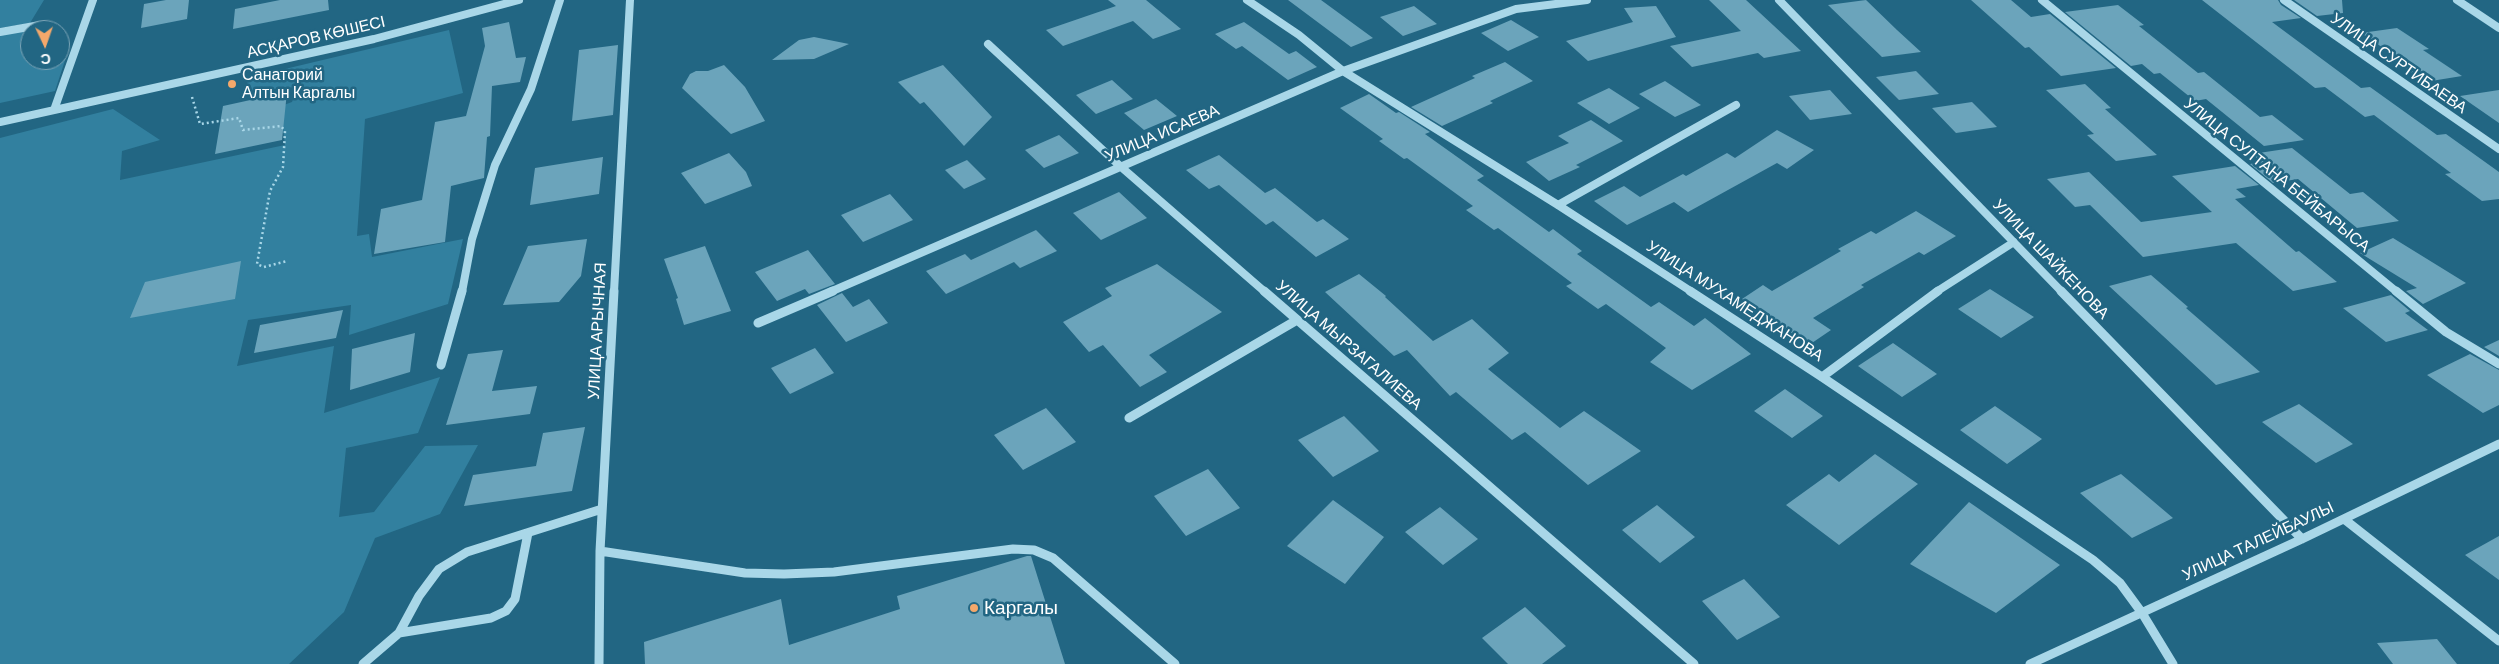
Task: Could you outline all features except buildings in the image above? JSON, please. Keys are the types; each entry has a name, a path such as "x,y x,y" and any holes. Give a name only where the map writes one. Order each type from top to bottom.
{"street":[{"path":"54,110 93,0"},
{"name":"АСҚАРОВ КӨШЕСІ","path":"0,122 374,39 519,0"},
{"path":"441,365 461,295 472,239 489,181 531,89 560,0"},
{"name":"УЛИЦА АРЫЧНАЯ","path":"600,664 600,551 630,0"},
{"name":"УЛИЦА МУХАМЕДЖАНОВА","path":"1247,0 1299,35 1343,71 1558,204 1822,377 2093,560 2120,583 2142,612 2173,664"},
{"name":"УЛИЦА ИСАЕВА","path":"758,323 1343,71 1516,9 1587,0"},
{"name":"УЛИЦА ШАЙКЕНОВА","path":"1779,0 2302,539"},
{"name":"УЛИЦА СУЛТАНА БЕЙБАРЫСА","path":"2042,0 2446,332 2499,364"},
{"name":"УЛИЦА СУРТИБАЕВА","path":"2284,0 2499,149"},
{"path":"2457,0 2499,28"},
{"path":"0,32 20,28"},
{"name":"УЛИЦА МЫРЗАГАЛИЕВА","path":"988,44 1120,166 1694,664"},
{"path":"1558,204 1736,105"},
{"path":"1822,377 1919,302 2014,242"},
{"path":"1130,418 1298,320"},
{"name":"УЛИЦА ТАЛЕЙБАУЛЫ","path":"2030,664 2302,539 2499,444"},
{"path":"363,664 398,633 419,596 439,568 467,552 602,509"},
{"path":"2344,519 2499,640"},
{"path":"398,633 491,618 506,611 515,600 528,533"},
{"path":"600,551 745,573 784,574 834,572 1013,548 1034,550 1053,558 1175,664"}],"path":[{"path":"189,88 200,124 239,118 243,130 281,126 286,131 283,167 270,191 257,264 264,267 286,262"}],"shaded area":[{"path":"0,0 44,0 32,20 20,20 20,25 0,28"},
{"path":"449,30 463,93 365,119 357,236 369,234 372,257 463,239 448,304 349,335 351,305 248,320 237,366 334,346 324,413 440,377 418,433 346,448 339,517 374,512 425,446 478,445 440,514 375,538 344,612 289,664 0,664 0,138 113,109 160,140 122,151 120,180 285,145 282,120 251,117 292,102 298,87 248,91 247,78"},
{"path":"20,32 20,70 62,70 55,91 0,103 0,35"}],"place":[{"name":"Санаторий Алтын Каргалы","path":"232,84"},
{"name":"Каргалы","path":"974,608"}]}
